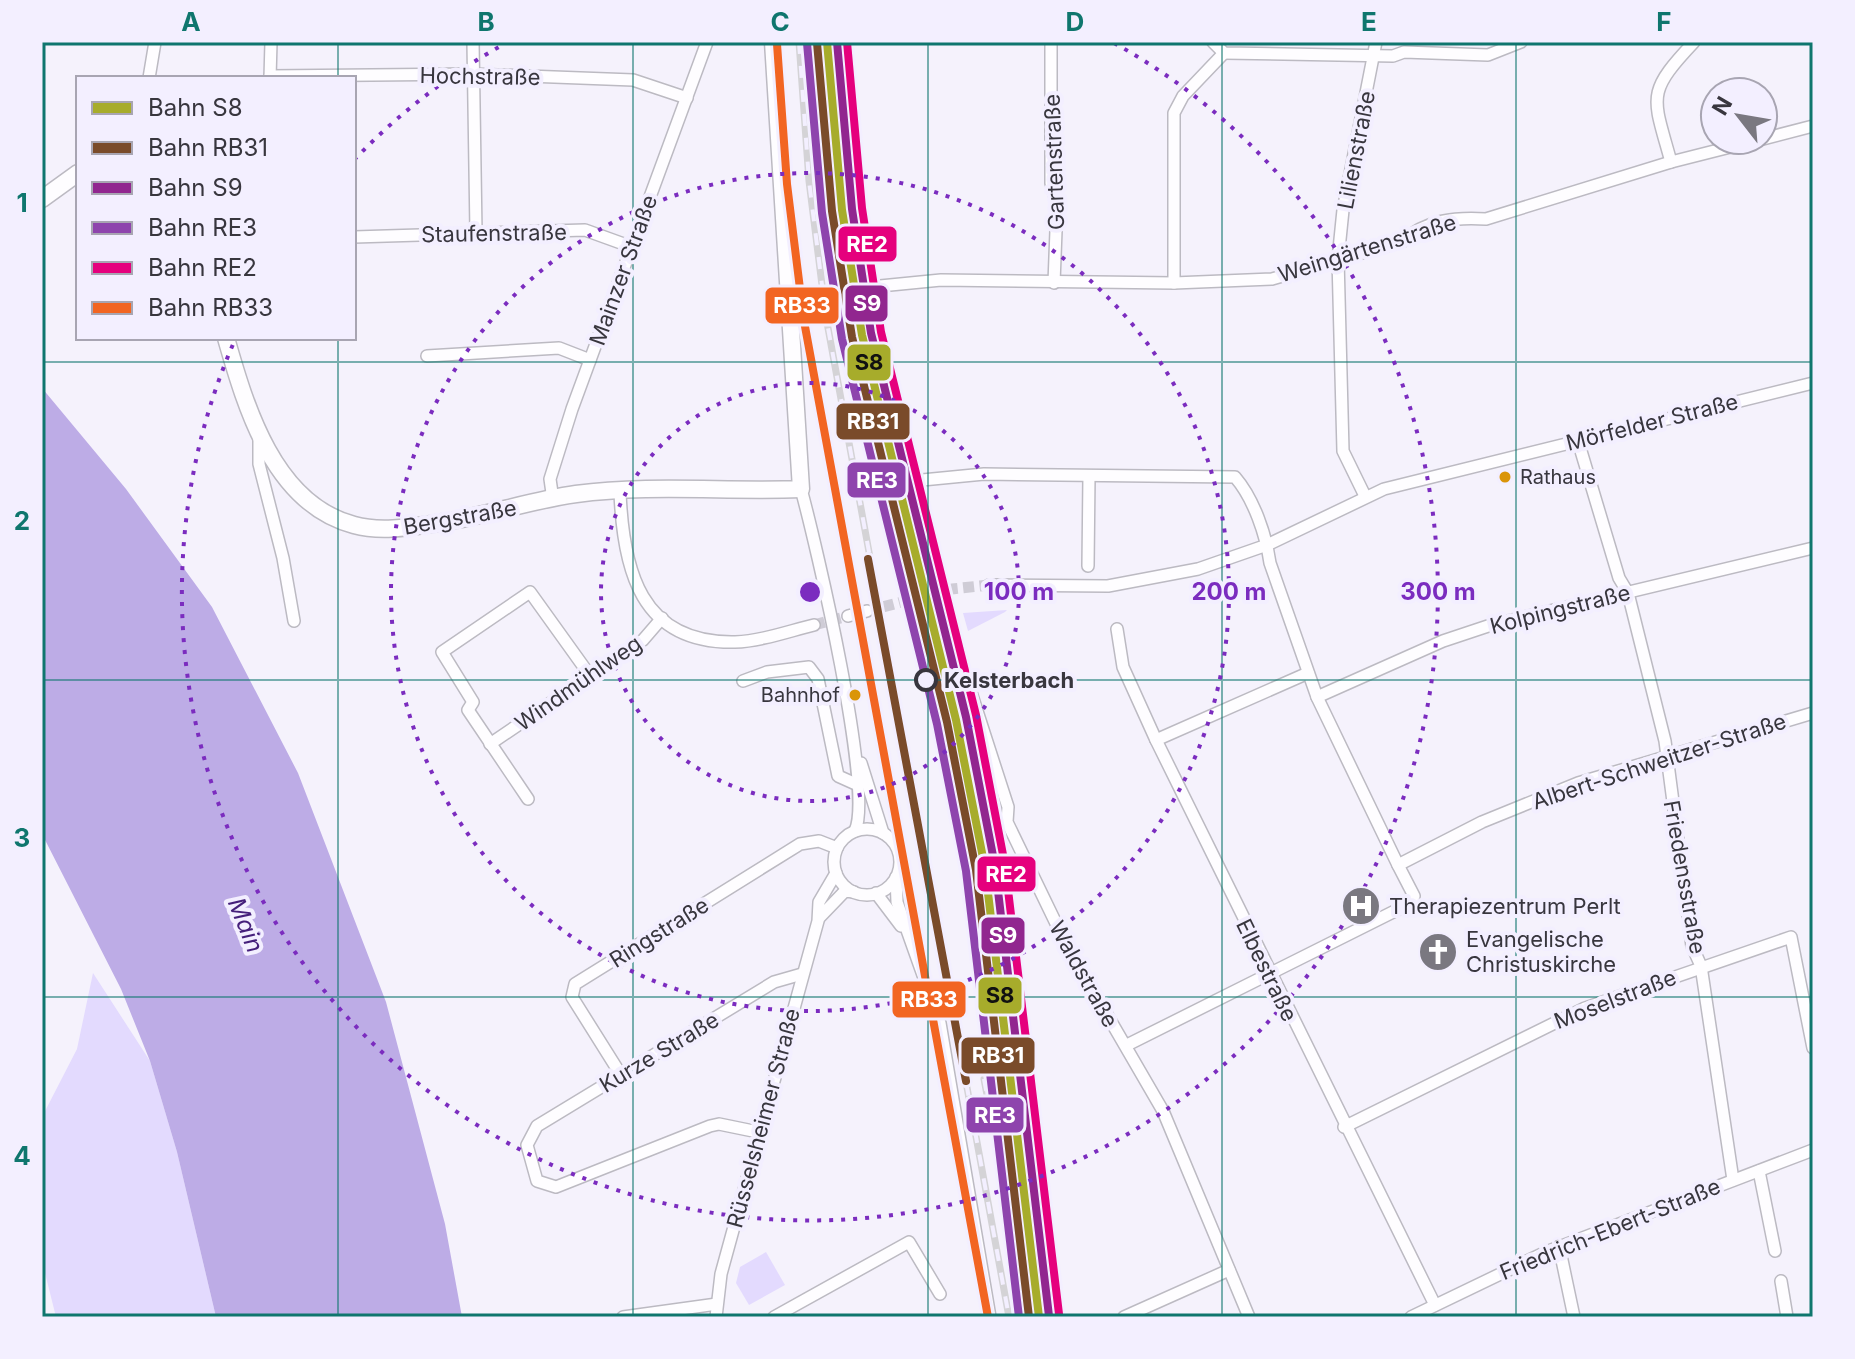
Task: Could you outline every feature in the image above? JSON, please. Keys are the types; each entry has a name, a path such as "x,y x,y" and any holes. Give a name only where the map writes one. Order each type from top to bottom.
{"street":[{"path":"149,76 155,42"},
{"path":"270,76 271,42"},
{"path":"473,42 476,232"},
{"name":"Mainzer Straße","path":"553,500 550,479 590,360 707,42"},
{"path":"773,42 802,457 801,489 856,751 883,833 896,847 899,857 895,892 906,932 940,1023 990,1317"},
{"name":"Waldstraße","path":"844,42 844,88 853,173 888,389 948,634 967,680 1008,807 1007,822 1066,944 1115,1033 1127,1045 1174,1134 1249,1317"},
{"name":"Gartenstraße","path":"1051,42 1051,183 1057,204 1054,283"},
{"path":"1213,42 1224,53"},
{"path":"1174,283 1174,113 1183,96 1224,53 1375,48 1488,55 1521,42"},
{"path":"1671,162 1656,107 1656,91 1670,67 1694,42"},
{"name":"Lilienstraße","path":"1365,496 1343,451 1338,259 1343,210 1375,48"},
{"name":"Hochstraße","path":"338,76 473,74 633,80 687,98"},
{"name":"Weingärtenstraße","path":"1779,134 1813,126"},
{"name":"Weingärtenstraße","path":"870,287 941,280 1174,283 1272,279 1403,241 1416,229 1457,217 1486,219 1699,155"},
{"path":"42,199 76,174"},
{"name":"Staufenstraße","path":"356,237 585,230 632,247"},
{"name":"Bergstraße","path":"227,340 247,410 275,461 305,496 334,518 356,526 387,529 446,522 553,500 620,492 801,489"},
{"path":"427,356 559,348 590,360"},
{"name":"Mörfelder Straße","path":"989,585 1078,587 1130,583 1232,560 1365,496 1458,468 1813,383"},
{"path":"259,432 259,464 294,621"},
{"name":"Friedensstraße","path":"1578,441 1619,578 1628,593 1667,756 1692,946 1701,966 1733,1180"},
{"path":"912,481 984,474 1235,477 1246,491 1267,545 1270,563 1317,697 1414,896 1409,904 1127,1045"},
{"path":"1088,566 1089,476"},
{"path":"620,492 627,566 638,593 662,618 687,633 719,642 759,639 814,625"},
{"name":"Kolpingstraße","path":"1317,697 1483,628 1813,548"},
{"path":"528,799 468,710 473,702 442,652 524,593 534,596 591,677"},
{"path":"848,616 867,611"},
{"name":"Windmühlweg","path":"490,744 643,640 662,618"},
{"name":"Elbestraße","path":"1117,629 1123,667 1156,740 1344,1127 1435,1305"},
{"path":"743,681 805,665 812,670 820,688 838,776 858,785"},
{"path":"1156,740 1308,673"},
{"name":"Albert-Schweitzer-Straße","path":"1398,865 1482,822 1539,798 1813,713"},
{"path":"856,751 861,810 855,831 837,848 836,873 855,892 876,893 896,877"},
{"path":"855,831 865,829 883,833"},
{"name":"Ringstraße","path":"621,1075 572,997 575,984 800,844 819,841 837,848"},
{"name":"Rüsselsheimer Straße","path":"716,1311 758,1132 818,921 819,902 836,873"},
{"name":"Rüsselsheimer Straße","path":"818,921 836,898 845,891 855,892"},
{"path":"876,893 906,932"},
{"name":"Moselstraße","path":"1344,1127 1585,1008 1791,937 1813,1048"},
{"name":"Kurze Straße","path":"758,1132 719,1124 556,1187 537,1181 527,1145 537,1126 774,982 802,974"},
{"name":"Friedrich-Ebert-Straße","path":"1411,1317 1559,1246 1813,1150"},
{"path":"1759,1171 1775,1251"},
{"path":"774,1317 909,1242 940,1294"},
{"path":"1559,1246 1574,1317"},
{"path":"1124,1317 1229,1270"},
{"path":"1781,1281 1787,1317"},
{"path":"623,1317 716,1311"}],"shaded area":[{"path":"1007,610 1005,612 968,631 963,613"},
{"path":"93,973 150,1061 177,1152 216,1317 56,1317 42,1261 42,1117 77,1049"},
{"path":"766,1252 785,1285 749,1305 736,1283 740,1267"}],"water":[{"name":"Main","path":"42,388 126,489 212,607 298,773 386,1002 445,1224 462,1317 216,1317 177,1152 150,1061 121,989 42,834"}],"tunnel":[{"path":"867,611 952,589 989,585"},
{"path":"814,625 848,616"}],"railway":[{"path":"799,42 809,181 826,317 1009,1317"},
{"path":"984,1079 1029,1317"}],"rail line":[{"name":"S8","path":"827,42 842,210 862,335 956,720 985,868 1039,1317"},
{"name":"S9","path":"837,42 852,209 871,333 966,717 995,866 1049,1316"},
{"name":"RE2","path":"847,42 862,208 881,332 976,715 1005,865 1059,1314"},
{"name":"RE3","path":"807,43 822,213 842,339 937,724 966,871 1019,1317"},
{"name":"RB31","path":"817,43 832,211 852,337 947,722 976,870 1029,1317"},
{"name":"RB33","path":"777,44 787,184 804,321 988,1317"},
{"name":"RB31","path":"868,559 966,1081"}],"place":[{"name":"Rathaus","path":"1505,477"},
{"name":"Kelsterbach","path":"926,680"},
{"name":"Bahnhof","path":"855,695"},
{"name":"Therapiezentrum Perlt","path":"1361,906"},
{"name":"Evangelische Christuskirche","path":"1438,952"}]}
